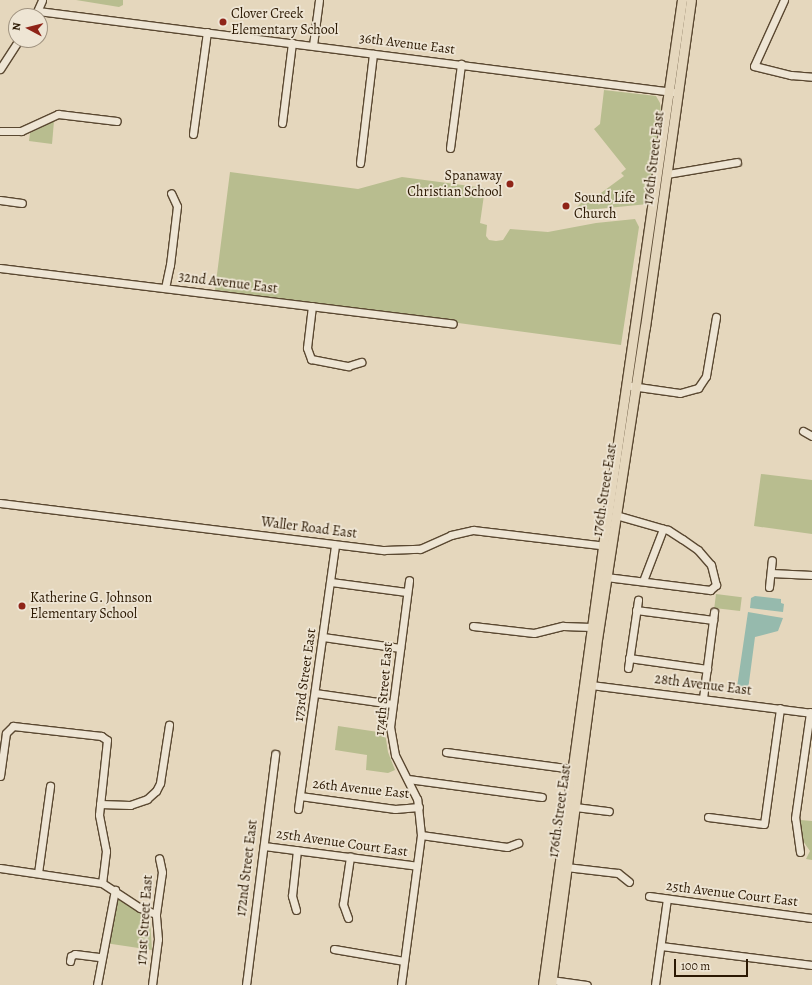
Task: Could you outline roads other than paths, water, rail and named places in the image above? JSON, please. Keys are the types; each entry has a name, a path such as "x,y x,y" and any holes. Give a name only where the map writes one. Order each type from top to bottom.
{"main road":[{"name":"176th Street East","path":"548,983 575,807 606,577 607,546 616,515 631,386 667,174 682,0"},
{"name":"176th Street East","path":"548,983 564,834 591,627 607,546 673,92 691,0"},
{"path":"588,651 591,657 588,682 591,685"},
{"path":"564,834 567,838 562,872 565,871"}],"street":[{"path":"313,45 319,0"},
{"path":"784,0 754,66 791,76 812,77"},
{"name":"36th Avenue East","path":"48,15 313,45 673,92"},
{"path":"193,134 207,32"},
{"path":"282,123 292,43"},
{"path":"0,69 14,48"},
{"path":"360,163 373,54"},
{"path":"450,148 461,64"},
{"path":"0,131 21,131 58,114 118,121"},
{"path":"667,174 737,162"},
{"path":"165,288 170,265 177,206 171,194"},
{"path":"0,200 22,203"},
{"name":"32nd Avenue East","path":"0,268 453,324"},
{"path":"312,306 307,348 311,359 348,366 361,362"},
{"path":"631,386 684,393 700,386 706,376 716,317"},
{"path":"803,431 812,436"},
{"name":"Waller Road East","path":"0,503 335,545 410,551 431,545 451,535 473,530 607,546"},
{"path":"606,577 710,590 714,588 716,578 706,559 682,539 663,529 616,515"},
{"path":"643,581 663,529"},
{"name":"173rd Street East","path":"298,809 335,545"},
{"path":"769,587 772,560"},
{"path":"771,573 812,575"},
{"name":"174th Street East","path":"401,985 421,835 419,807 408,779 395,755 392,745 392,704 406,592 409,580"},
{"path":"331,582 406,592"},
{"path":"628,668 638,600"},
{"path":"636,610 713,620"},
{"path":"703,698 714,612"},
{"path":"473,626 534,633 563,626 591,627"},
{"path":"323,638 400,648"},
{"path":"629,658 707,669"},
{"name":"28th Avenue East","path":"591,685 703,698 811,713"},
{"path":"315,693 392,704"},
{"path":"708,817 764,824 780,708"},
{"path":"800,852 795,818 811,713"},
{"path":"100,804 130,805 147,799 156,791 160,782 169,725"},
{"path":"0,776 6,733 9,728 18,726 101,736 107,740 99,822 106,852 102,883"},
{"path":"446,752 573,769"},
{"name":"172nd Street East","path":"246,985 275,754"},
{"path":"408,779 542,797"},
{"path":"38,874 50,786"},
{"name":"26th Avenue East","path":"300,796 395,808 419,807"},
{"path":"575,807 609,811"},
{"path":"421,835 508,847 518,843"},
{"name":"25th Avenue Court East","path":"264,846 417,866"},
{"path":"296,910 292,896 297,850"},
{"name":"171st Street East","path":"152,985 158,939 156,914 162,872 160,858"},
{"path":"348,918 343,904 350,858"},
{"path":"0,868 102,883 115,890 140,908 156,914"},
{"path":"565,871 618,873 629,882"},
{"path":"97,985 101,957 115,890"},
{"name":"25th Avenue Court East","path":"649,896 812,918"},
{"path":"655,985 667,899"},
{"path":"661,946 812,965"},
{"path":"334,949 404,961"},
{"path":"70,962 71,956 75,954 101,957"},
{"path":"548,983 588,985"}],"water":[{"path":"755,596 781,599 781,603 784,604 783,612 750,608 751,598"},
{"path":"748,612 783,618 778,631 755,637 748,690 744,691 737,687"}],"place":[{"name":"Clover Creek Elementary School","path":"223,22"},
{"name":"Spanaway Christian School","path":"510,184"},
{"name":"Sound Life Church","path":"566,206"},
{"name":"Katherine G. Johnson Elementary School","path":"22,606"}]}
